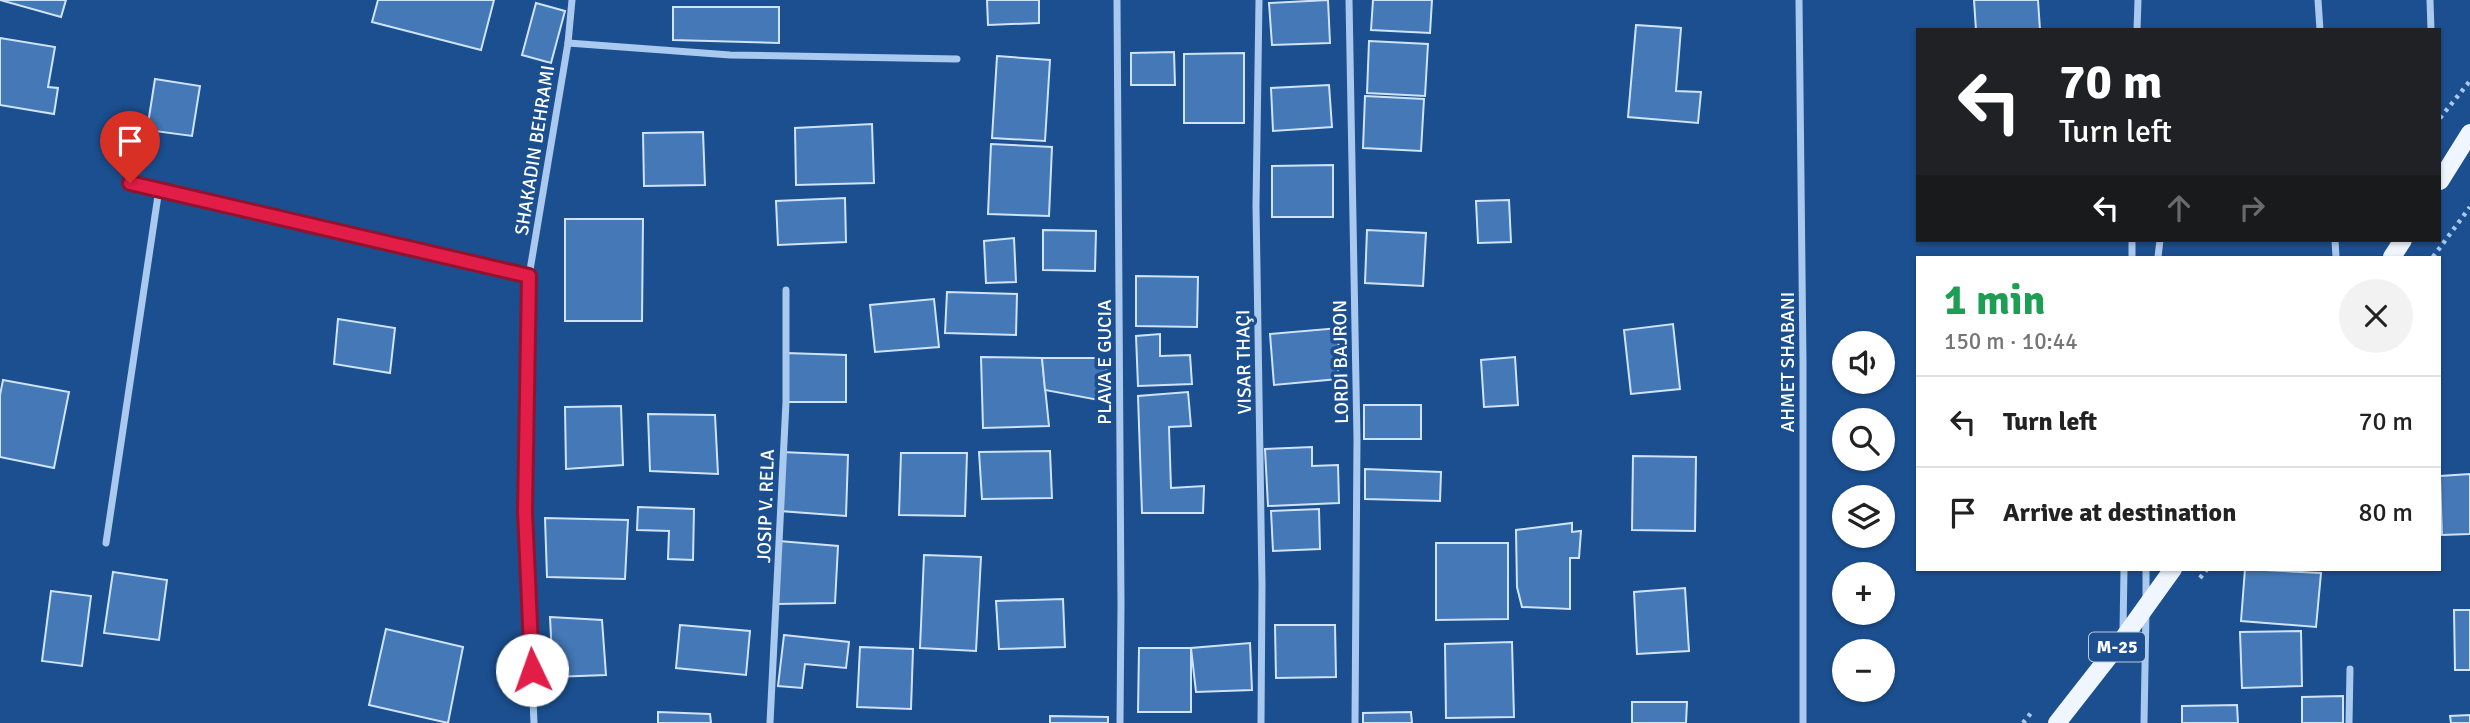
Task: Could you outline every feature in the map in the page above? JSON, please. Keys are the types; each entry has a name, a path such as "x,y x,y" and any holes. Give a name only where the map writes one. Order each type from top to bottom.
{"main road":[{"path":"2441,179 2470,133"},
{"name":"M-25","path":"2057,723 2123,640 2171,571"}],"street":[{"name":"SHAKADIN BEHRAMI","path":"534,723 525,511 529,276 568,43 572,0"},
{"name":"PLAVA E GUCIA","path":"1117,0 1120,723"},
{"name":"VISAR THAÇI","path":"1259,0 1256,206 1262,584 1261,723"},
{"name":"LORDI BAJRON","path":"1349,0 1357,439 1355,723"},
{"name":"AHMET SHABANI","path":"1799,0 1803,723"},
{"path":"2137,28 2138,0"},
{"path":"2318,0 2320,28"},
{"path":"2430,0 2431,28"},
{"name":"SHAKADIN BEHRAMI","path":"568,43 730,55 957,60"},
{"path":"106,543 159,189"},
{"name":"JOSIP V. RELA","path":"770,723 786,401 786,290"},
{"path":"2123,640 2124,571"},
{"path":"2144,723 2146,571"},
{"path":"2349,723 2350,669"}],"lane":[{"path":"130,183 529,276"}],"path":[{"path":"2441,117 2470,81"},
{"path":"2434,256 2470,207"}],"building":[{"path":"0,0 66,0 61,17"},
{"path":"378,0 494,0 481,50 372,22"},
{"path":"987,0 1039,0 1039,23 988,25"},
{"path":"1328,0 1330,43 1272,45 1269,3"},
{"path":"1373,0 1432,0 1430,33 1371,30"},
{"path":"1974,0 2038,0 2040,28 1976,28"},
{"path":"536,3 565,11 551,63 522,55"},
{"path":"673,7 779,7 779,43 673,40"},
{"path":"1636,25 1681,28 1676,91 1701,92 1698,123 1628,117"},
{"path":"0,38 55,47 48,87 58,88 54,114 0,105"},
{"path":"1369,41 1428,44 1425,96 1367,93"},
{"path":"1174,52 1175,85 1131,85 1131,53"},
{"path":"1244,53 1244,123 1184,123 1184,54"},
{"path":"997,56 1050,60 1045,141 992,138"},
{"path":"155,79 200,86 192,136 147,130"},
{"path":"1329,85 1332,127 1273,131 1271,88"},
{"path":"1365,96 1424,99 1421,151 1363,148"},
{"path":"872,124 874,183 796,185 795,128"},
{"path":"703,132 705,185 644,186 643,133"},
{"path":"991,144 1052,147 1049,216 988,214"},
{"path":"1333,165 1333,217 1272,217 1272,166"},
{"path":"845,198 846,242 778,245 776,201"},
{"path":"1509,200 1511,242 1478,243 1476,201"},
{"path":"565,219 643,219 642,321 565,321"},
{"path":"1043,230 1096,231 1095,271 1043,270"},
{"path":"1367,230 1426,233 1423,286 1365,283"},
{"path":"1014,238 1016,282 986,283 984,241"},
{"path":"1136,276 1198,277 1197,327 1136,326"},
{"path":"947,292 1017,294 1016,335 945,333"},
{"path":"934,299 939,347 875,352 870,305"},
{"path":"338,319 395,328 390,373 334,364"},
{"path":"1673,324 1680,389 1631,394 1624,330"},
{"path":"1339,328 1338,379 1274,385 1270,334"},
{"path":"1160,334 1160,356 1190,355 1192,384 1138,386 1136,336"},
{"path":"786,353 846,355 846,402 786,402"},
{"path":"981,357 1042,358 1049,426 983,428"},
{"path":"1515,357 1518,405 1484,407 1481,360"},
{"path":"1042,358 1095,358 1108,371 1111,392 1104,401 1045,390"},
{"path":"3,380 69,392 54,468 0,457 0,395"},
{"path":"1188,392 1191,426 1169,427 1171,488 1204,486 1203,513 1142,513 1138,396"},
{"path":"1364,405 1421,405 1421,439 1364,439"},
{"path":"621,406 623,465 566,469 565,407"},
{"path":"648,414 715,415 718,474 650,471"},
{"path":"1312,447 1312,466 1338,465 1339,503 1268,506 1265,449"},
{"path":"1050,451 1052,498 982,499 979,452"},
{"path":"782,452 848,455 846,516 780,511"},
{"path":"901,453 967,453 965,516 899,515"},
{"path":"1633,456 1696,457 1695,531 1632,530"},
{"path":"1365,469 1441,472 1440,501 1365,499"},
{"path":"2470,474 2470,534 2442,535 2441,476"},
{"path":"638,507 694,509 693,560 668,559 669,531 637,530"},
{"path":"1319,509 1320,549 1273,551 1271,511"},
{"path":"545,518 628,520 625,579 547,577"},
{"path":"1572,523 1572,532 1581,531 1579,558 1570,558 1570,609 1522,607 1517,587 1516,530"},
{"path":"779,541 838,546 835,603 777,604"},
{"path":"1436,543 1508,543 1508,619 1436,620"},
{"path":"924,555 981,557 976,651 920,648"},
{"path":"2245,571 2321,573 2316,627 2241,621"},
{"path":"113,572 167,580 159,640 104,633"},
{"path":"1685,588 1689,651 1637,654 1634,592"},
{"path":"51,591 91,596 82,666 42,661"},
{"path":"1063,599 1065,647 999,649 996,601"},
{"path":"2454,610 2470,610 2470,670 2455,670"},
{"path":"550,617 602,620 606,675 553,677"},
{"path":"680,625 750,631 746,675 676,668"},
{"path":"1275,625 1335,625 1336,677 1276,678"},
{"path":"386,629 463,647 448,723 369,705"},
{"path":"2301,631 2302,686 2242,688 2240,632"},
{"path":"784,635 849,642 846,668 805,664 802,688 778,686"},
{"path":"1512,642 1514,717 1446,718 1445,644"},
{"path":"1250,643 1252,690 1196,692 1191,648"},
{"path":"860,647 913,649 911,709 857,707"},
{"path":"1139,648 1191,648 1191,712 1138,712"},
{"path":"2343,696 2343,723 2302,723 2302,697"},
{"path":"1632,702 1687,702 1686,723 1632,723"},
{"path":"2237,705 2238,723 2182,723 2182,706"},
{"path":"658,712 710,714 711,723 658,723"},
{"path":"1411,712 1412,723 1363,723 1363,713"},
{"path":"2470,715 2470,723 2451,723 2450,716"},
{"path":"1050,716 1108,717 1108,723 1050,723"}],"route":[{"path":"130,183 529,276 525,511 532,670"}]}
